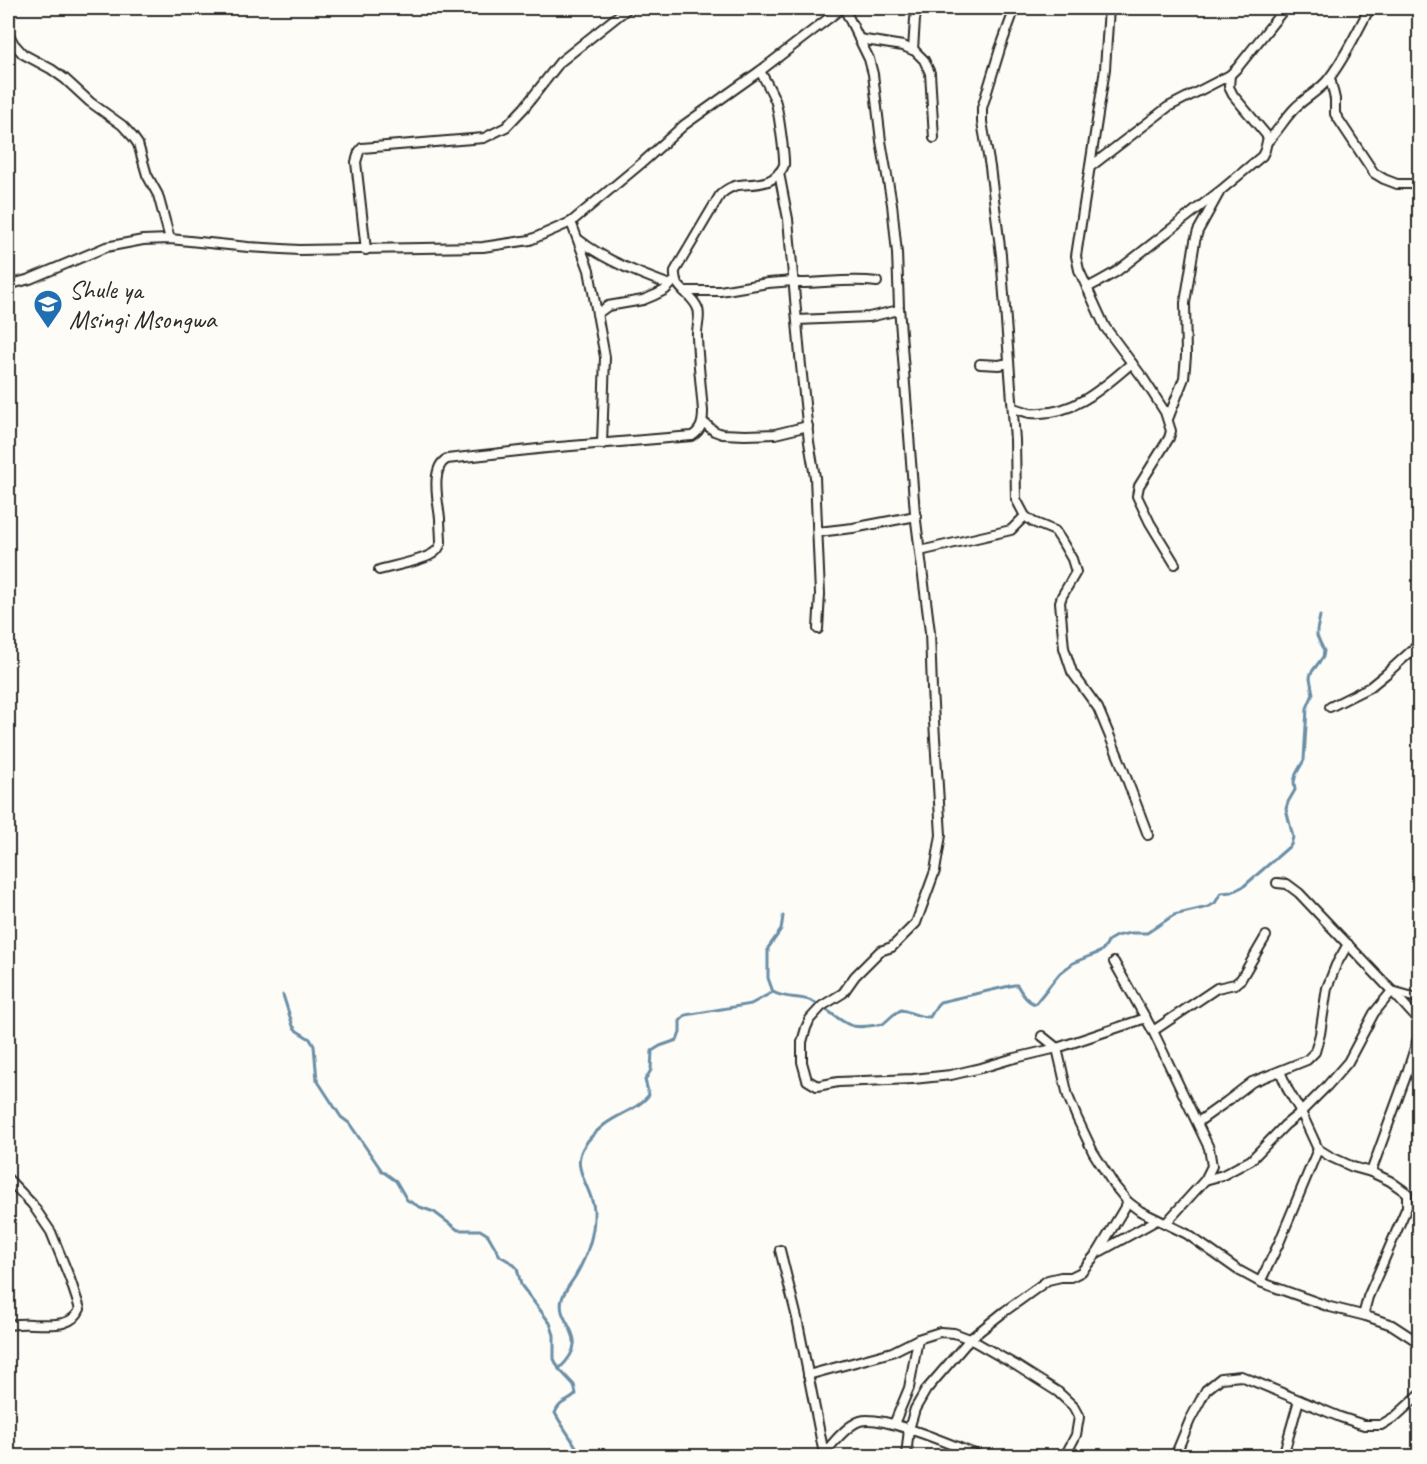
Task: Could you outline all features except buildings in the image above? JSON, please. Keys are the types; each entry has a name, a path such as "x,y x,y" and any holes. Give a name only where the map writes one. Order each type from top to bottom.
{"street":[{"path":"366,250 356,162 358,152 362,148 484,138 506,128 560,62 628,8"},
{"path":"8,285 30,279 106,247 143,240 170,239 248,248 299,250 483,247 530,240 571,222 684,125 843,8 869,58 892,204 915,516 930,632 941,835 935,871 916,923 892,947 880,951 855,976 843,993 822,1006 810,1019 802,1042 804,1071 807,1080 817,1086 838,1082 951,1075 1058,1048 1146,1018"},
{"path":"913,50 918,8"},
{"path":"1015,8 981,108 1000,255 1013,408 1016,499 1025,516 1055,531 1072,559 1076,572 1060,602 1064,648 1072,672 1098,708 1148,836"},
{"path":"1109,8 1105,69 1076,256 1079,270 1105,327 1149,387 1168,419 1171,431 1139,486 1137,496 1150,523 1175,564"},
{"path":"1090,167 1168,107 1230,75 1285,8"},
{"path":"1087,288 1116,272 1262,156 1268,141 1292,110 1330,78 1370,8"},
{"path":"8,33 23,54 51,69 122,125 133,137 138,144 147,176 158,195 170,239"},
{"path":"859,39 913,50 924,60 930,73 934,138"},
{"path":"597,314 608,306 643,300 655,295 672,282 675,271 720,195 732,186 759,184 771,180 779,173 784,165 776,101 760,71"},
{"path":"1230,75 1229,87 1233,94 1268,137 1268,141"},
{"path":"1330,78 1335,99 1335,114 1374,173 1396,184 1419,184"},
{"path":"779,173 788,219 815,477 820,594 818,629"},
{"path":"1168,419 1184,378 1185,303 1195,241 1220,191"},
{"path":"571,222 589,270 605,357 602,444"},
{"path":"379,570 430,556 437,551 441,543 437,472 443,461 447,459 692,436 700,429 703,422 703,411 697,334 699,311 693,300 672,282 623,267 590,249 578,239"},
{"path":"684,291 720,291 768,283 812,284 846,280 877,282"},
{"path":"797,320 869,317 899,310"},
{"path":"980,364 1009,363"},
{"path":"1013,408 1030,413 1053,412 1068,408 1095,394 1132,363"},
{"path":"703,422 722,434 745,435 775,434 808,426"},
{"path":"818,532 915,516"},
{"path":"920,551 1011,530 1025,516"},
{"path":"1330,707 1370,687 1419,643"},
{"path":"1277,883 1287,884 1299,893 1392,990 1419,1022"},
{"path":"1153,1031 1217,988 1235,984 1241,979 1266,936"},
{"path":"1198,1122 1252,1082 1307,1060 1315,1052 1327,988 1348,944"},
{"path":"1114,962 1153,1031 1209,1148 1212,1166 1205,1180 1166,1223"},
{"path":"1392,990 1419,999"},
{"path":"1205,1180 1223,1175 1251,1160 1328,1086 1348,1062 1374,1013 1392,990"},
{"path":"1371,1172 1406,1076 1419,1032"},
{"path":"1042,1036 1058,1048 1068,1096 1092,1152 1128,1203 1187,1234 1238,1270 1260,1282 1321,1304 1392,1324 1419,1345"},
{"path":"1280,1071 1318,1149 1353,1167 1390,1181 1407,1193 1407,1207 1368,1297 1364,1312 1366,1316"},
{"path":"1260,1282 1279,1243 1318,1149"},
{"path":"8,1179 32,1204 51,1232 80,1309 77,1316 68,1322 49,1325 8,1325"},
{"path":"906,1456 909,1429 915,1409 926,1390 970,1339 1048,1280 1071,1277 1081,1272 1098,1252 1128,1203"},
{"path":"1098,1252 1157,1220"},
{"path":"780,1250 797,1318 823,1455"},
{"path":"808,1375 892,1352 918,1339 940,1332 954,1333 970,1339 1058,1392 1073,1406 1079,1417 1076,1435 1065,1456"},
{"path":"894,1424 909,1388 918,1339"},
{"path":"1175,1456 1206,1390 1221,1378 1241,1376 1364,1425 1381,1425 1396,1416 1419,1395"},
{"path":"1283,1456 1299,1400"},
{"path":"823,1455 842,1432 860,1420 894,1424 980,1456"}],"waterway":[{"path":"783,916 781,930 768,948 768,978 773,992 782,996 809,1000 850,1025 862,1027 883,1024 901,1010 930,1017 940,1002 1014,985 1017,985 1027,999 1035,1004 1060,973 1073,963 1100,952 1109,940 1131,933 1147,933 1174,915 1208,907 1215,903 1221,893 1232,892 1244,886 1291,845 1293,837 1286,809 1295,790 1296,774 1304,760 1307,708 1313,694 1311,673 1323,657 1324,651 1317,636 1320,616"},
{"path":"559,1369 574,1347 574,1339 561,1308 562,1299 584,1260 593,1227 594,1210 579,1161 585,1145 604,1125 639,1104 649,1095 645,1080 651,1070 652,1051 677,1040 680,1033 680,1021 686,1015 751,1004 773,992"},
{"path":"283,995 293,1026 310,1039 314,1046 317,1080 341,1117 349,1123 382,1171 396,1181 407,1200 434,1212 458,1230 480,1230 488,1235 500,1256 517,1268 521,1285 550,1323 554,1335 554,1359 559,1369 574,1385 576,1394 562,1403 555,1413 581,1456"}],"place":[{"name":"Shule ya Msingi Msongwa","path":"48,330"}]}
